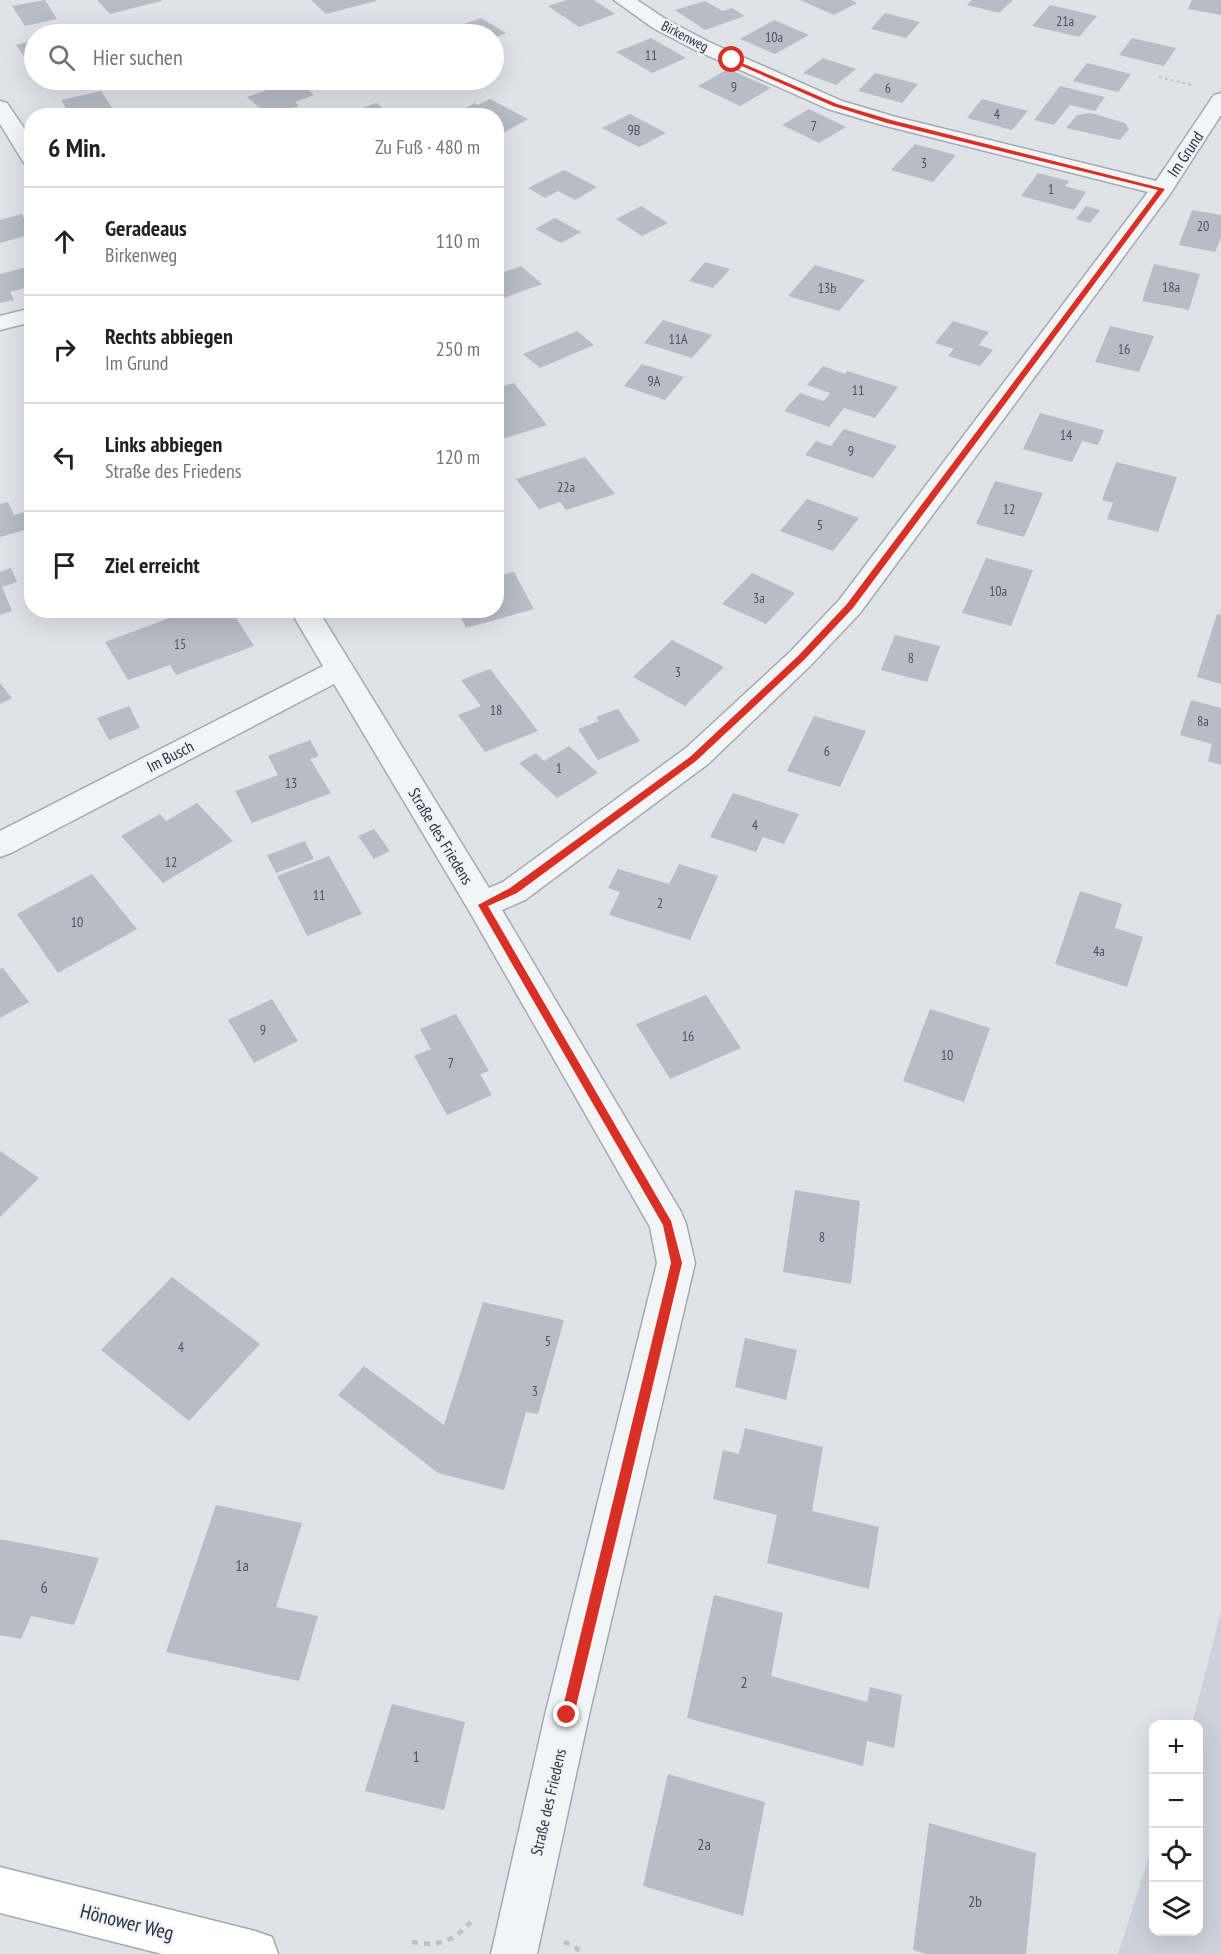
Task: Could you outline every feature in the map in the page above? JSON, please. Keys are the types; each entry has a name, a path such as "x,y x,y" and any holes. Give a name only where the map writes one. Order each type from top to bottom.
{"main road":[{"name":"Hönower Weg","path":"0,1890 255,1954"}],"street":[{"name":"Birkenweg","path":"624,0 660,24 702,46 835,105 889,121 1162,189"},
{"name":"Im Grund","path":"482,905 514,891 693,759 801,658 850,606 1162,189 1221,99"},
{"path":"0,107 24,145"},
{"path":"0,323 24,317"},
{"name":"Straße des Friedens","path":"309,618 482,905 668,1224 676,1263 567,1715 517,1941"},
{"name":"Im Busch","path":"0,845 315,681 341,670"}],"path":[{"path":"412,1942 431,1946 448,1942 464,1931 476,1915 517,1941"}],"shaded area":[{"path":"1221,1612 1221,1954 1118,1954 1149,1857 1149,1936 1203,1936 1203,1720 1193,1720"}],"building":[{"path":"45,0 57,19 24,24 12,6"},
{"path":"97,0 161,0 161,1 110,14"},
{"path":"311,0 376,0 376,1 326,14"},
{"path":"567,0 594,0 615,14 579,27 548,6"},
{"path":"800,0 851,0 857,3 834,15"},
{"path":"972,0 1013,0 999,13 967,5"},
{"path":"1192,0 1221,0 1221,15 1188,9"},
{"path":"705,1 723,11 732,8 745,16 705,30 675,10"},
{"path":"1050,5 1097,16 1079,37 1032,26"},
{"path":"885,13 920,22 906,38 871,29"},
{"path":"481,18 491,24 464,24"},
{"path":"774,20 809,35 775,54 740,39"},
{"path":"651,38 686,58 652,73 616,52"},
{"path":"1132,38 1176,48 1164,66 1119,55"},
{"path":"24,43 24,56 16,45"},
{"path":"823,58 856,69 836,85 803,73"},
{"path":"1087,63 1131,74 1118,92 1073,81"},
{"path":"728,69 771,88 740,106 698,86"},
{"path":"875,73 918,84 902,103 858,91"},
{"path":"1060,86 1105,97 1095,111 1070,105 1054,125 1034,120"},
{"path":"268,90 308,90 314,95 295,102 299,106 292,108 260,108 247,97"},
{"path":"101,91 112,108 66,108 61,100"},
{"path":"490,99 528,119 504,132 504,108 466,108 475,103 478,105"},
{"path":"982,99 1028,111 1012,130 967,118"},
{"path":"376,103 383,108 362,108"},
{"path":"809,109 846,127 819,143 782,125"},
{"path":"1091,113 1125,123 1129,129 1120,140 1066,128 1077,115"},
{"path":"630,114 666,133 639,147 602,128"},
{"path":"915,144 956,155 933,182 891,170"},
{"path":"564,170 597,187 575,200 558,191 545,198 528,188"},
{"path":"1038,173 1069,181 1065,186 1086,192 1074,210 1021,196"},
{"path":"641,206 668,223 642,236 616,219"},
{"path":"1086,206 1100,210 1090,223 1076,219"},
{"path":"1192,210 1221,215 1221,238 1215,252 1179,245"},
{"path":"22,214 24,236 0,243 0,220"},
{"path":"555,218 581,232 561,243 535,229"},
{"path":"705,262 730,269 713,288 689,281"},
{"path":"1154,264 1200,274 1189,310 1142,301"},
{"path":"815,265 865,280 839,311 788,296"},
{"path":"521,266 542,284 504,298 504,272"},
{"path":"24,268 24,288 10,292 14,300 0,303 0,274"},
{"path":"663,320 712,335 692,358 644,343"},
{"path":"953,321 989,332 979,345 993,350 980,366 948,356 954,349 935,343"},
{"path":"1110,326 1154,336 1139,372 1095,362"},
{"path":"577,331 594,345 540,368 523,354"},
{"path":"642,364 684,377 665,400 624,386"},
{"path":"823,366 898,387 875,418 844,408 829,427 784,411 800,393 824,401 830,393 807,385"},
{"path":"514,383 547,425 504,438 504,386"},
{"path":"1040,413 1104,430 1098,445 1082,441 1072,462 1023,449"},
{"path":"844,429 897,446 873,478 805,455 816,441 831,446"},
{"path":"585,457 615,494 566,510 560,502 539,509 516,479"},
{"path":"1116,462 1177,477 1158,532 1107,519 1113,503 1102,500"},
{"path":"995,481 1043,493 1024,537 976,524"},
{"path":"807,499 859,518 833,551 780,531"},
{"path":"8,502 14,515 24,512 24,530 0,537 0,504"},
{"path":"986,558 1033,570 1011,626 962,613"},
{"path":"11,568 17,582 2,587 12,611 0,615 0,572"},
{"path":"514,572 534,609 504,617 504,575"},
{"path":"752,573 795,593 766,624 722,604"},
{"path":"1217,614 1221,615 1221,684 1197,677"},
{"path":"170,618 236,618 254,646 176,675 170,665 128,680 105,642"},
{"path":"461,618 502,618 466,628"},
{"path":"895,635 940,646 927,682 881,670"},
{"path":"672,640 724,667 685,706 633,677"},
{"path":"490,669 538,731 485,752 458,715 481,706 461,680"},
{"path":"0,683 12,698 0,704"},
{"path":"1191,700 1221,708 1221,765 1208,761 1212,744 1180,735"},
{"path":"129,706 140,728 109,740 97,718"},
{"path":"618,709 640,741 598,760 578,729 599,721 596,717"},
{"path":"814,716 866,731 840,787 787,771"},
{"path":"310,740 319,756 310,759 331,793 252,823 235,791 278,775 268,756"},
{"path":"569,746 598,773 557,798 519,763 536,753 544,761"},
{"path":"733,793 799,814 784,844 763,837 756,852 710,837"},
{"path":"197,803 233,841 163,883 121,836 160,814 166,821"},
{"path":"374,829 390,851 374,859 358,836"},
{"path":"305,841 314,859 276,873 267,855"},
{"path":"329,856 362,914 307,936 277,876"},
{"path":"679,864 718,876 690,940 609,915 620,892 608,888 618,869 669,884"},
{"path":"92,874 137,929 58,973 17,914"},
{"path":"1080,891 1122,904 1115,928 1143,937 1127,987 1055,964"},
{"path":"3,968 29,1002 0,1018 0,969"},
{"path":"706,995 741,1048 670,1079 636,1024"},
{"path":"272,999 298,1041 254,1063 228,1020"},
{"path":"930,1009 990,1028 964,1102 903,1081"},
{"path":"456,1014 489,1071 480,1074 492,1095 447,1115 414,1056 431,1049 420,1029"},
{"path":"0,1151 39,1178 0,1217"},
{"path":"795,1190 860,1201 851,1284 783,1272"},
{"path":"172,1277 260,1344 189,1421 101,1350"},
{"path":"483,1302 564,1320 538,1414 526,1412 504,1490 438,1473 338,1395 364,1366 444,1425"},
{"path":"745,1338 797,1350 786,1400 735,1387"},
{"path":"745,1428 823,1447 812,1511 879,1527 869,1589 767,1563 777,1515 713,1499 723,1450 739,1454"},
{"path":"216,1505 302,1523 276,1607 318,1616 299,1681 166,1652"},
{"path":"0,1539 99,1558 74,1625 31,1616 21,1639 0,1635"},
{"path":"714,1595 783,1613 771,1676 867,1702 870,1687 902,1695 894,1748 867,1741 863,1766 687,1718"},
{"path":"392,1704 465,1722 444,1810 365,1791"},
{"path":"668,1774 765,1802 743,1916 643,1886"},
{"path":"929,1823 1036,1853 1026,1954 926,1954 913,1950"}],"route":[{"path":"567,1715 676,1263 668,1224 482,905 514,891 693,759 801,658 850,606 1162,189 981,145 835,105 732,60"}]}
